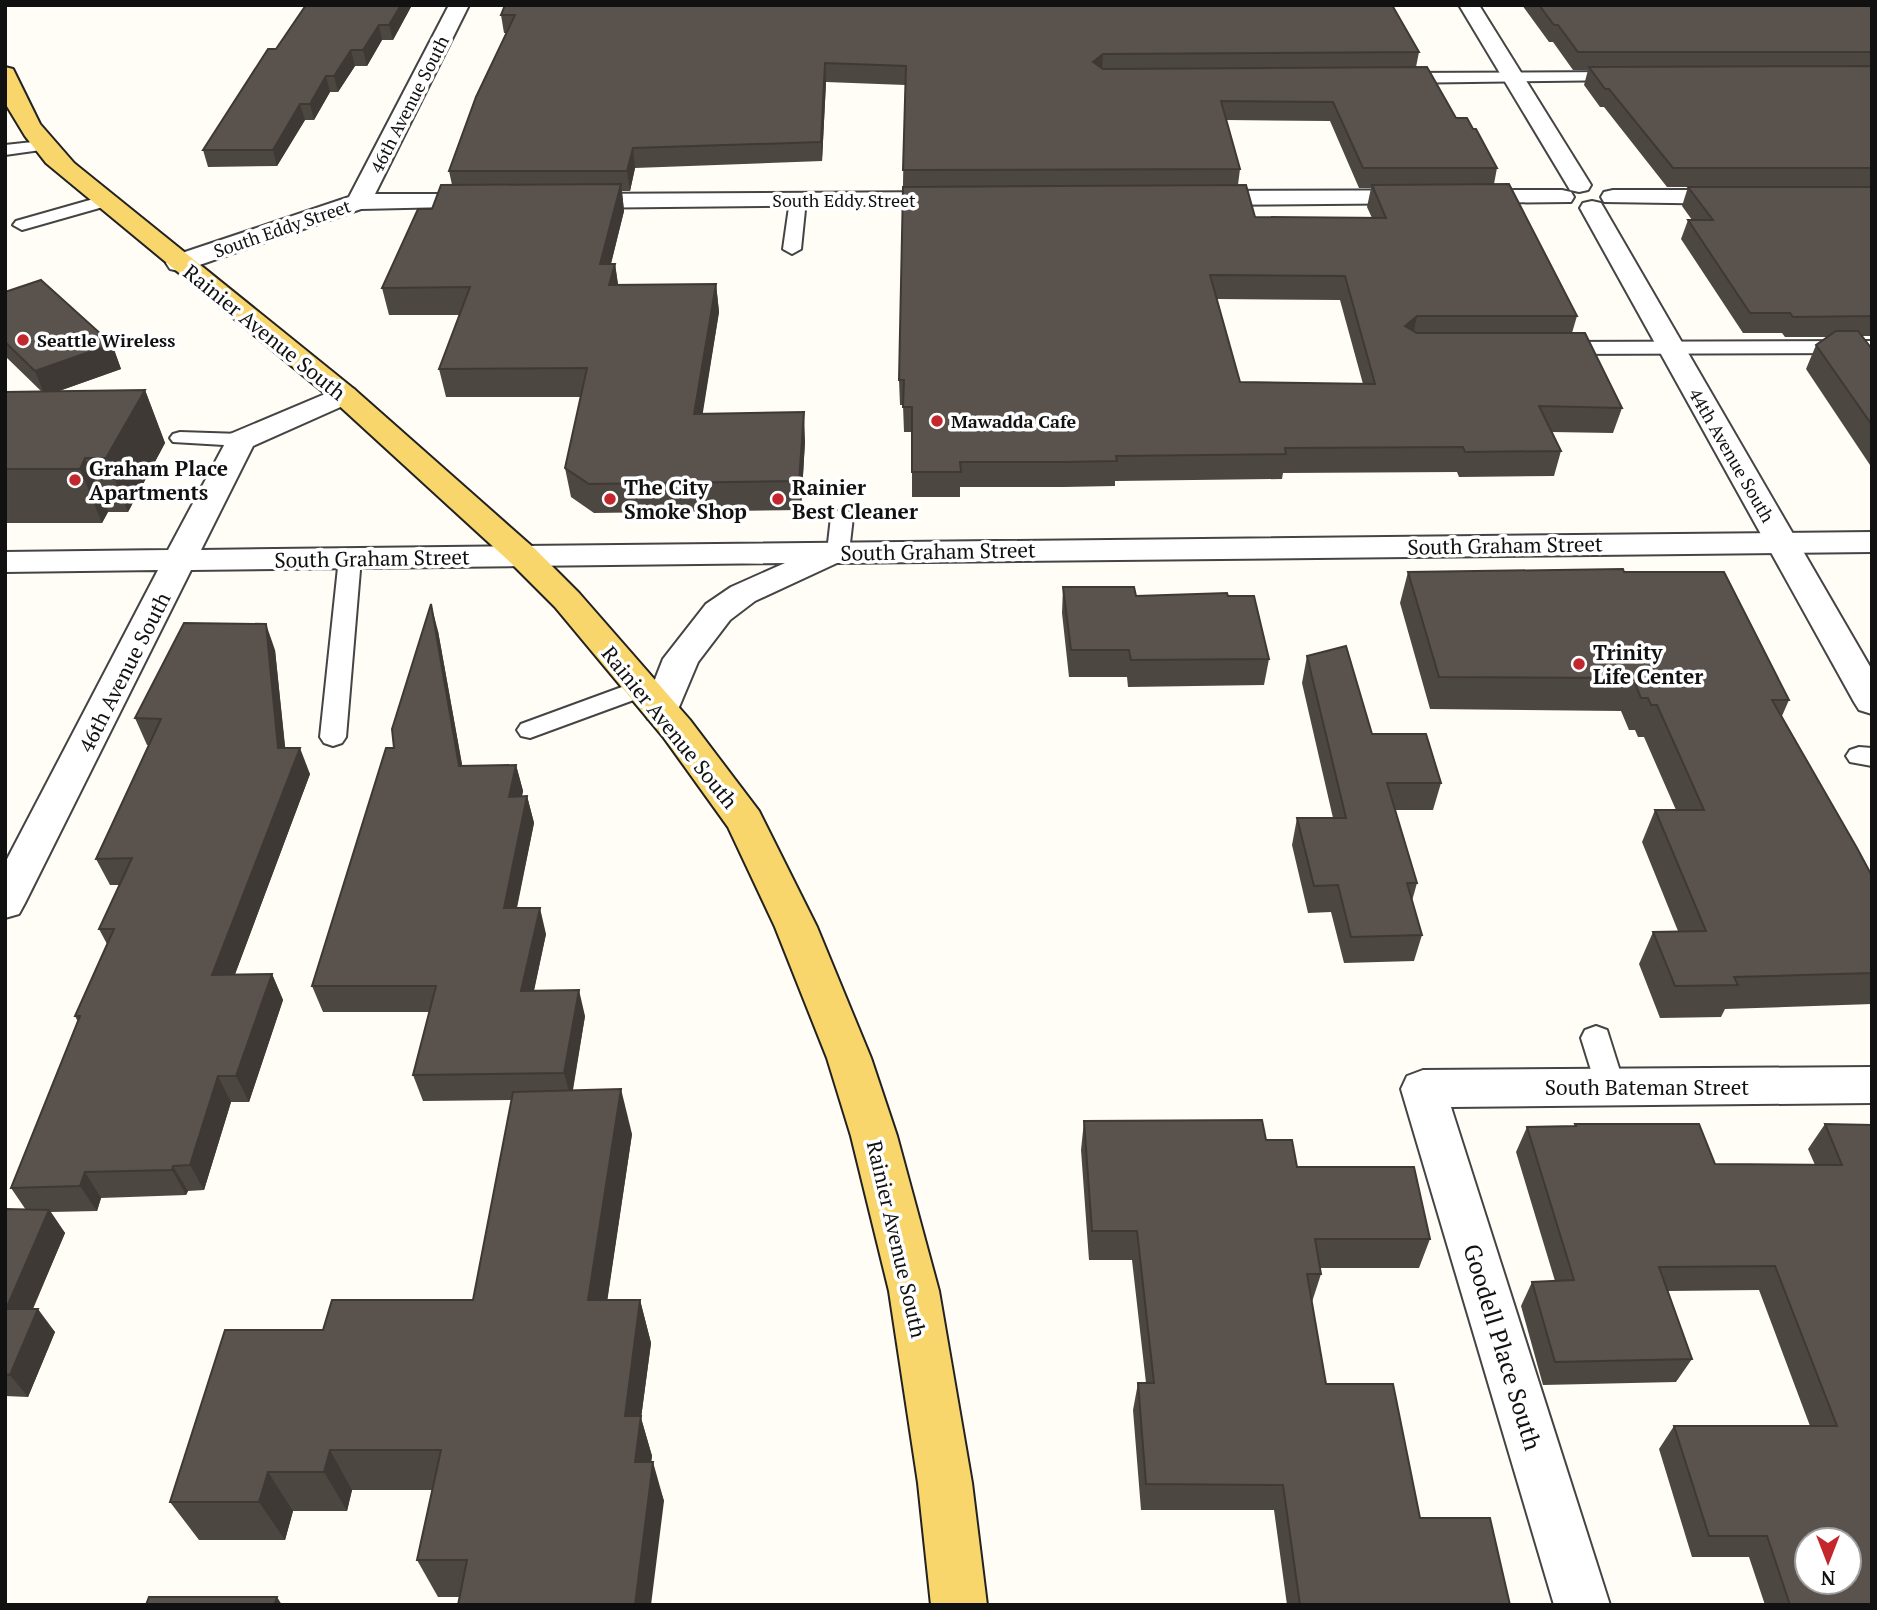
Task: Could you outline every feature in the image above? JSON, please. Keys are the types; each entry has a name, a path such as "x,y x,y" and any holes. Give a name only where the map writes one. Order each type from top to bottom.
{"main road":[{"name":"Rainier Avenue South","path":"5,74 21,114 42,146 179,263 344,395 523,556 567,600 651,699 744,821 796,927 849,1058 874,1136 914,1291 945,1482 959,1605"}],"street":[{"name":"46th Avenue South","path":"359,202 459,5"},
{"name":"44th Avenue South","path":"1469,5 1587,197 1872,702"},
{"path":"1173,198 1763,197"},
{"name":"South Eddy Street","path":"551,201 978,199"},
{"name":"South Eddy Street","path":"179,263 359,202 510,201"},
{"path":"242,440 344,395"},
{"name":"46th Avenue South","path":"5,903 242,440"},
{"name":"South Graham Street","path":"5,562 1872,542"},
{"path":"651,699 718,612 743,594 838,552"},
{"name":"South Bateman Street","path":"1423,1090 1872,1086"},
{"name":"Goodell Place South","path":"1423,1090 1582,1605"}],"lane":[{"path":"1389,78 1637,77"},
{"path":"5,150 42,146"},
{"path":"792,249 798,200"},
{"path":"22,225 104,201"},
{"path":"1535,349 1872,347"},
{"path":"180,438 242,440"},
{"path":"838,552 842,517"},
{"path":"333,737 350,558"},
{"path":"530,730 651,699"},
{"path":"1596,1038 1610,1087"}],"building":[{"path":"306,5 401,5 389,25 379,25 363,50 351,50 334,76 326,76 310,104 300,104 273,150 203,150 268,49 276,49"},
{"path":"505,5 1392,5 1419,52 1103,54 1093,62 1103,69 1427,67 1456,118 1467,118 1497,168 1363,168 1333,102 1221,101 1240,169 903,170 906,66 825,63 821,142 633,148 627,171 449,171 476,97 515,15 501,15"},
{"path":"1539,5 1872,5 1872,52 1578,52"},
{"path":"1872,66 1872,168 1673,168 1589,67"},
{"path":"621,184 600,264 615,264 609,285 716,284 694,414 804,412 799,481 589,484 565,468 587,368 439,369 470,287 382,288 418,209 432,209 441,185"},
{"path":"1509,184 1577,316 1417,316 1405,326 1417,333 1585,333 1622,408 1539,406 1561,451 1465,452 1463,447 1285,448 1286,454 1116,456 1117,461 960,462 961,472 912,472 912,407 903,407 904,380 899,380 903,187 1246,185 1255,217 1386,218 1372,185","holes":["1210,275 1345,276 1375,384 1240,382"]},
{"path":"1688,187 1872,187 1872,316 1793,317 1790,313 1750,313 1688,220 1713,220"},
{"path":"41,280 112,344 35,371 5,342 5,292"},
{"path":"1836,331 1858,331 1872,349 1872,425 1816,345"},
{"path":"145,390 106,458 85,458 80,469 5,469 5,392"},
{"path":"1623,569 1624,572 1724,572 1789,700 1772,700 1872,876 1872,973 1734,977 1738,985 1675,986 1653,932 1706,931 1655,810 1704,810 1657,705 1651,705 1648,698 1641,698 1633,678 1439,677 1408,572"},
{"path":"1063,587 1134,587 1136,596 1227,593 1228,596 1254,596 1269,659 1131,660 1129,650 1071,650"},
{"path":"431,604 459,766 516,765 509,797 527,796 504,908 540,908 521,991 579,990 564,1073 413,1075 436,986 312,986 386,748 394,748 392,729"},
{"path":"184,623 266,624 278,748 300,748 212,975 272,974 236,1076 218,1076 190,1165 173,1166 172,1170 85,1172 80,1186 11,1188 80,1016 75,1016 114,929 99,929 132,858 96,859 161,719 135,718"},
{"path":"1346,646 1372,734 1426,734 1441,783 1387,783 1417,883 1407,883 1422,935 1351,937 1338,885 1314,886 1297,818 1346,818 1307,656"},
{"path":"621,1089 588,1300 640,1300 625,1416 641,1416 635,1462 653,1462 635,1605 458,1605 467,1560 417,1560 441,1450 330,1450 324,1472 268,1472 259,1502 170,1502 225,1330 323,1330 332,1300 473,1300 513,1092"},
{"path":"1262,1120 1266,1140 1292,1140 1297,1167 1414,1167 1430,1239 1315,1239 1321,1274 1307,1274 1326,1384 1393,1384 1420,1518 1490,1518 1510,1605 1300,1605 1283,1485 1146,1484 1138,1383 1154,1383 1137,1231 1092,1231 1084,1121"},
{"path":"1575,1124 1699,1124 1715,1164 1842,1165 1825,1124 1872,1125 1872,1605 1790,1605 1767,1536 1709,1536 1674,1426 1837,1426 1775,1266 1659,1267 1692,1359 1555,1362 1532,1282 1574,1280 1527,1127 1576,1126"},
{"path":"5,1209 49,1210 6,1309 38,1309 10,1375 5,1374"},
{"path":"149,1597 277,1597 274,1605 146,1605"}],"place":[{"name":"Seattle Wireless","path":"23,340"},
{"name":"Mawadda Cafe","path":"937,421"},
{"name":"Graham Place Apartments","path":"75,480"},
{"name":"The City Smoke Shop","path":"610,499"},
{"name":"Rainier Best Cleaner","path":"778,499"},
{"name":"Trinity Life Center","path":"1579,664"}]}
